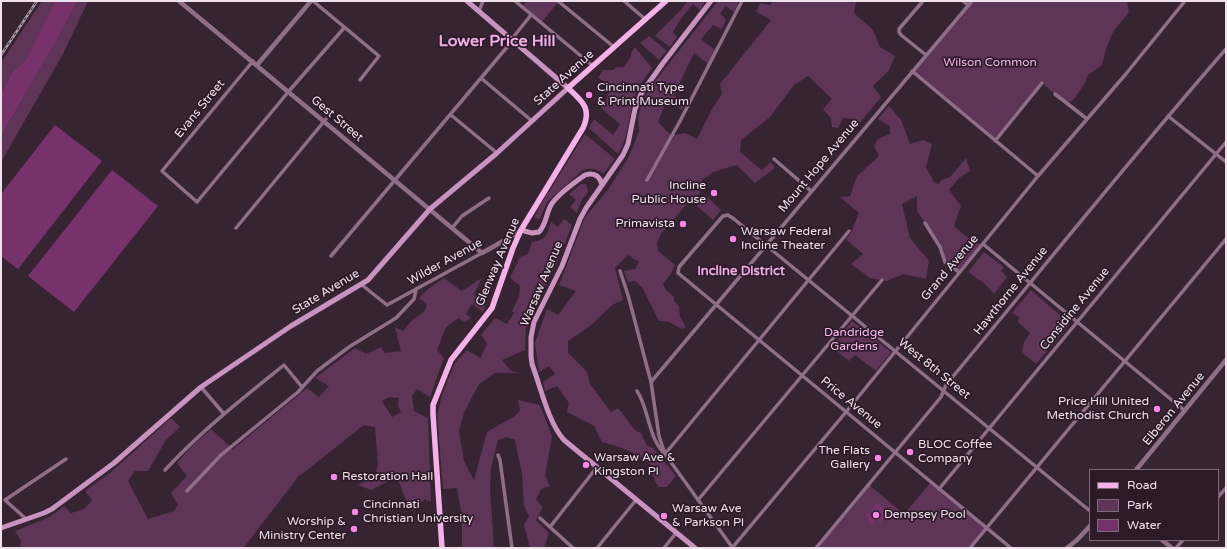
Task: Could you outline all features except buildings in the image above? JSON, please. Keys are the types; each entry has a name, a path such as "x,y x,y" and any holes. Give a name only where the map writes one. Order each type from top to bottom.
{"main road":[{"path":"467,1 568,88"},
{"name":"State Avenue","path":"1,528 52,509 114,463 201,387 291,326 362,285 374,275 430,209 497,153 666,1"},
{"name":"Warsaw Avenue","path":"695,548 564,440 558,433 532,364 531,337 534,322 562,266 580,219 623,155 628,144 641,94 711,1"},
{"name":"Glenway Avenue","path":"442,548 433,422 434,405 451,360 492,308 513,248 521,230 584,128 587,114 585,105 568,88"},
{"path":"521,230 532,233 539,232 543,227 549,209 554,201 585,175 595,174 600,179 602,185"}],"street":[{"name":"Gest Street","path":"179,1 288,91 326,120 482,253"},
{"path":"257,65 312,1 379,56 360,80"},
{"path":"477,10 483,1"},
{"path":"515,1 593,66"},
{"path":"559,1 614,47"},
{"path":"624,1 645,19"},
{"path":"647,180 680,121 742,1"},
{"path":"924,1 899,32 926,55"},
{"path":"963,1 968,5"},
{"name":"Mount Hope Avenue","path":"651,382 811,190 972,1"},
{"name":"Grand Avenue","path":"732,548 846,412 894,351 1038,176 1125,75 1185,1"},
{"path":"331,256 451,115 513,40 531,15"},
{"path":"288,91 344,28"},
{"name":"Hawthorne Avenue","path":"816,548 944,392 946,385 1168,116 1226,49"},
{"name":"Evans Street","path":"253,61 162,171 197,202 288,91"},
{"path":"912,71 1038,176"},
{"path":"481,78 532,121"},
{"path":"995,141 1042,83"},
{"path":"1055,94 1087,120"},
{"path":"451,115 497,153"},
{"path":"1168,116 1226,162"},
{"path":"236,228 326,120"},
{"name":"Considine Avenue","path":"939,489 1226,142"},
{"path":"774,159 811,190"},
{"path":"452,228 462,216 489,198"},
{"name":"West 8th Street","path":"678,273 679,267 719,219 725,214 734,219 1089,510"},
{"path":"925,223 940,247 945,262 959,272"},
{"name":"Wilder Avenue","path":"362,285 387,305 521,230"},
{"path":"665,454 849,231"},
{"path":"970,548 1226,239"},
{"path":"983,244 1185,411"},
{"path":"620,271 628,295 651,382 659,436 665,454"},
{"name":"Price Avenue","path":"678,273 1011,548"},
{"path":"698,500 882,280"},
{"path":"187,491 222,455 298,392 317,371 350,347 396,318 414,299 416,290"},
{"name":"Elberon Avenue","path":"1137,469 1226,360"},
{"path":"165,470 188,445 284,365 302,387"},
{"path":"201,387 224,414"},
{"path":"637,391 657,444 732,548"},
{"path":"498,455 500,460 512,548"},
{"path":"26,519 5,500 66,459"},
{"path":"550,527 597,467"},
{"path":"1219,497 1226,488"},
{"path":"597,548 636,500"},
{"path":"540,518 573,548"},
{"path":"1067,548 1089,527"},
{"path":"664,548 676,533"},
{"path":"1163,541 1172,548"}],"green space":[{"path":"42,1 55,1 25,61 12,72 1,94 1,63"},
{"path":"77,1 88,1 63,54 1,162 1,136 58,38"},
{"path":"527,1 559,1 541,23 522,7"},
{"path":"688,1 705,1 700,10 693,4 685,14 674,30 673,33 677,37 670,47 655,36"},
{"path":"718,1 739,1 734,12 726,6 720,13 726,20 722,29 713,25 701,39 715,50 708,64 694,53 674,95 685,104 682,110 667,99 658,122 670,134 676,135 685,133 697,139 712,109 722,94 720,84 771,20 756,12 760,3 770,5 774,1 856,1 854,13 873,30 880,47 895,56 889,70 873,86 881,97 859,124 852,119 843,118 838,128 832,127 831,118 823,109 832,99 808,76 794,85 769,118 741,140 740,152 759,168 762,170 771,162 775,168 755,183 737,165 713,172 702,180 700,193 686,205 661,234 657,243 658,251 675,265 663,284 666,290 674,297 674,301 679,306 680,317 686,327 682,329 669,322 659,321 642,287 635,281 628,282 624,271 635,269 639,262 628,255 615,268 623,300 612,305 590,326 568,341 568,353 587,372 590,384 611,412 618,408 636,431 641,433 647,446 653,448 676,476 667,487 658,487 652,474 653,467 648,462 630,451 602,442 594,426 567,412 569,403 557,386 545,391 543,382 555,374 549,366 539,372 535,343 547,309 558,315 576,291 559,285 585,217 607,191 627,160 633,147 639,131 638,118 641,106 648,90"},
{"name":"Wilson Common","path":"972,1 1127,1 1129,12 1113,32 1106,49 1102,65 1088,75 1085,83 1074,99 1067,104 1042,83 995,141 912,71"},
{"path":"649,36 667,51 659,60 640,43"},
{"path":"635,47 652,68 643,80 634,98 626,136 618,154 589,128 594,119 613,135 620,124 601,108 605,103 611,87 598,78 603,70 613,70 616,67 624,67"},
{"path":"889,106 901,120 910,144 923,140 932,144 926,167 934,182 938,184 942,180 950,177 966,158 970,171 959,178 949,190 961,206 954,226 974,243 983,244 959,272 948,265 928,227 917,211 917,196 902,204 910,238 929,261 926,279 903,274 887,281 870,278 851,264 863,254 846,239 851,233 859,213 840,197 850,196 857,176 879,156 874,146 878,139 890,134 890,126 878,119"},
{"path":"585,134 615,159 603,174 594,169 583,170 547,202 540,219 534,218 541,204"},
{"path":"581,184 586,184 588,192 581,201 577,213 570,207 576,200 569,194"},
{"path":"705,195 721,210 713,220 697,206 699,200"},
{"path":"564,219 572,225 557,262 526,326 525,350 502,360 510,370 518,373 495,373 479,384 464,413 459,431 464,461 474,480 487,432 515,416 520,410 518,400 540,405 552,436 545,476 550,486 541,489 536,500 543,507 536,520 549,533 544,548 530,548 524,525 529,516 524,506 522,474 515,440 506,437 498,440 491,468 490,488 494,548 462,548 462,517 457,488 443,489 437,415 442,395 455,363 467,350 480,358 487,344 481,335 495,318 507,324 514,313 512,311 519,297 520,286 510,278 520,257 528,254 532,242 540,240 545,236 551,222 558,227"},
{"path":"984,252 1004,267 1001,271 1007,277 994,294 985,284 968,272"},
{"path":"444,278 462,291 482,278 474,294 486,305 483,312 472,304 466,314 471,318 465,322 458,318 446,327 437,350 444,358 430,397 417,389 412,396 414,411 428,418 431,502 425,499 413,511 407,503 397,477 371,490 358,485 375,476 378,464 375,427 364,425 298,477 245,546 241,548 20,548 21,541 15,531 50,517 64,506 71,513 84,509 92,500 85,491 111,472 171,418 180,427 166,440 148,471 135,471 128,481 148,519 174,511 178,505 171,493 187,476 177,463 192,446 211,429 233,449 307,388 319,397 329,386 315,378 355,348 366,354 381,347 385,353 401,351 395,327 403,331 412,320 424,312 427,305 419,298 429,288","holes":["389,397 399,398 398,406 401,412 392,417 382,401"]},
{"path":"1031,290 1070,324 1036,364 1022,352 1024,342 1030,333 1018,322 1019,317 1012,313"},
{"name":"Dandridge Gardens","path":"852,321 891,352 876,371 855,355 849,361 832,347"},
{"path":"931,482 986,528 970,548 816,548 868,484 904,514"}],"water":[{"path":"55,1 77,1 58,38 1,136 1,94 12,72 25,61"},
{"path":"55,125 102,161 18,269 1,256 1,194"},
{"path":"112,170 158,206 74,312 28,276"},
{"path":"877,502 889,512 880,523 877,520 879,517 878,516 874,521 874,524 871,524 866,517 866,513 873,514 874,512 871,510"}],"railway":[{"path":"1,55 37,1"}],"place":[{"name":"Cincinnati Type & Print Museum","path":"589,95"},
{"name":"Incline Public House","path":"714,193"},
{"name":"Primavista","path":"683,224"},
{"name":"Warsaw Federal Incline Theater","path":"733,239"},
{"name":"Price Hill United Methodist Church","path":"1157,409"},
{"name":"BLOC Coffee Company","path":"910,452"},
{"name":"The Flats Gallery","path":"878,458"},
{"name":"Warsaw Ave & Kingston Pl","path":"586,465"},
{"name":"Restoration Hall","path":"334,477"},
{"name":"Cincinnati Christian University","path":"355,512"},
{"name":"Dempsey Pool","path":"876,515"},
{"name":"Warsaw Ave & Parkson Pl","path":"664,516"},
{"name":"Worship & Ministry Center","path":"354,529"}],"district":[{"name":"Lower Price Hill","path":"497,42"},
{"name":"Incline District","path":"741,272"}]}
